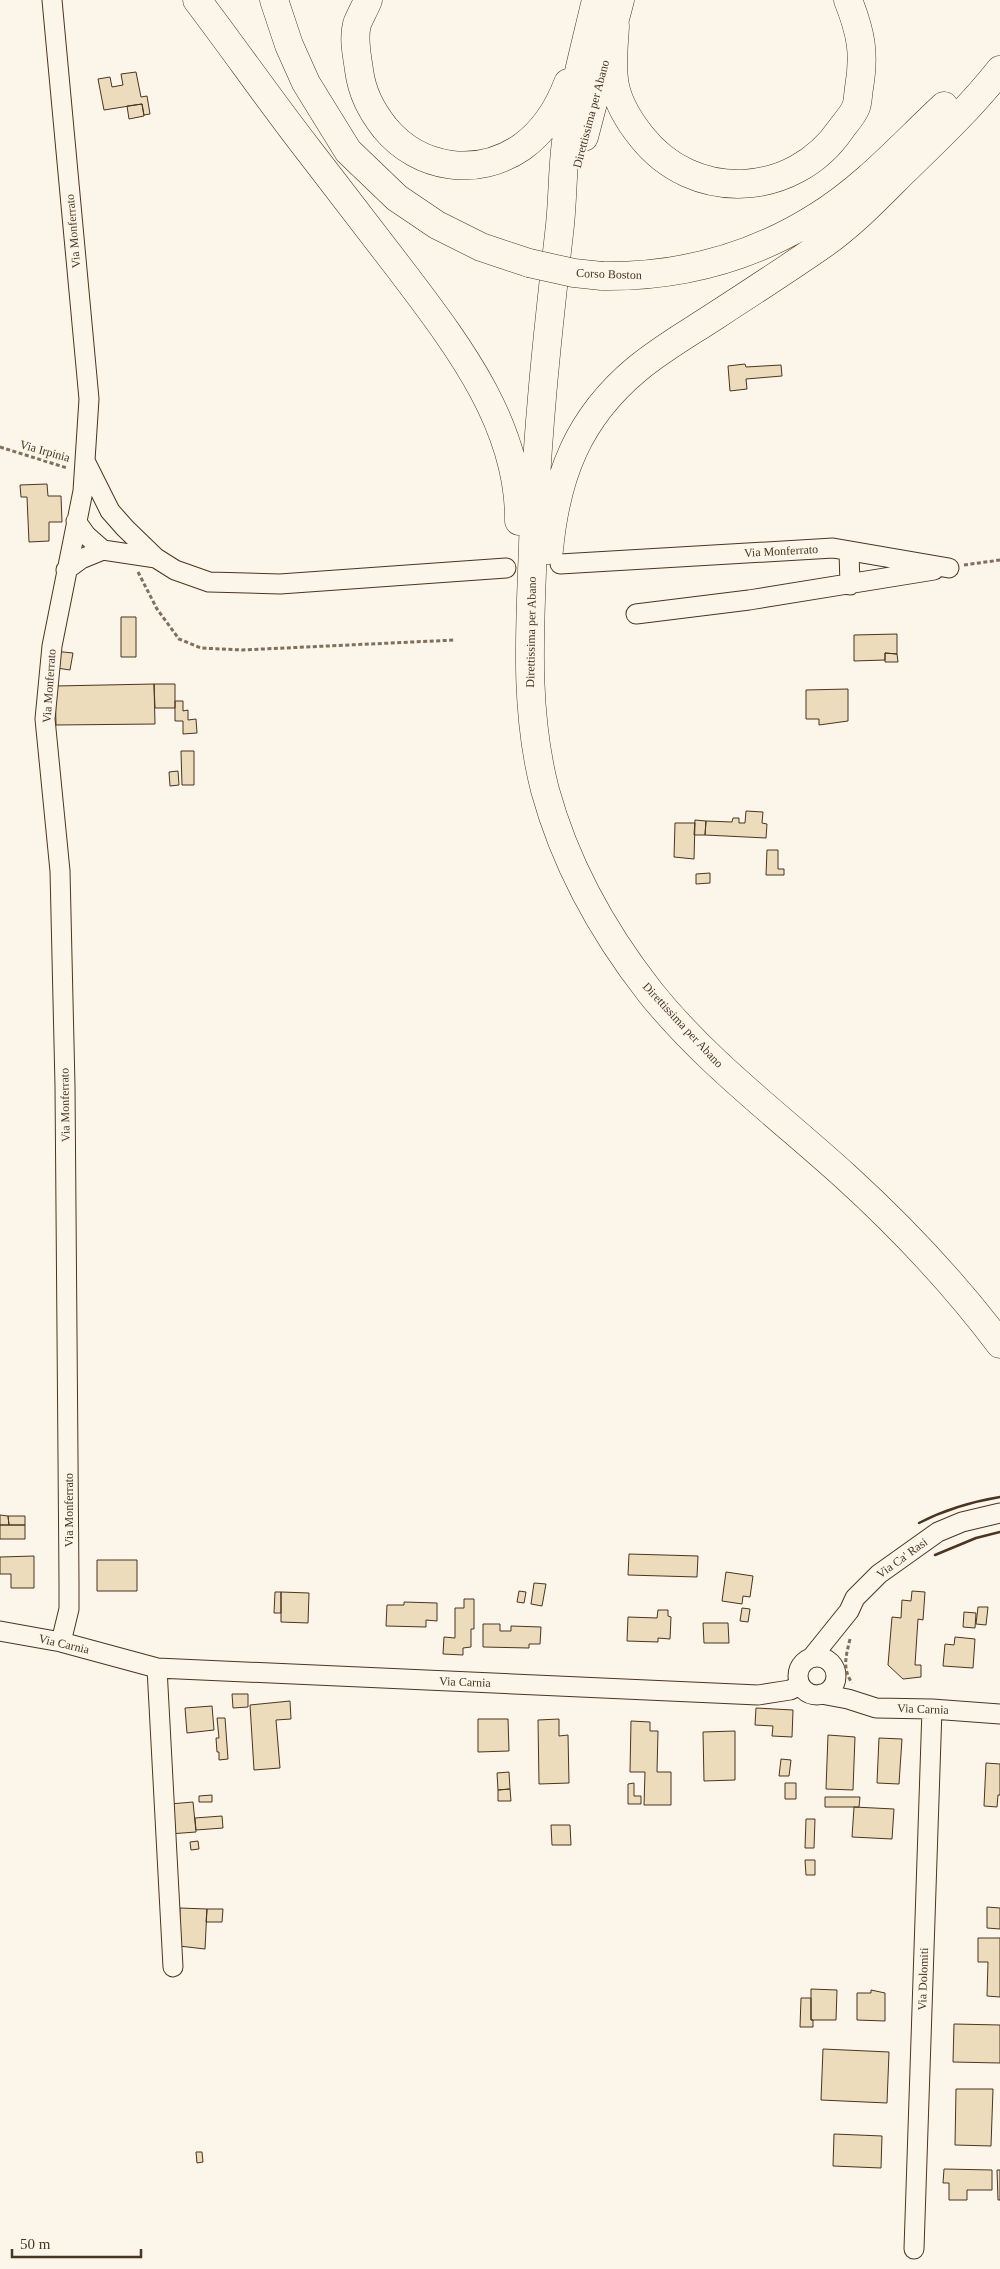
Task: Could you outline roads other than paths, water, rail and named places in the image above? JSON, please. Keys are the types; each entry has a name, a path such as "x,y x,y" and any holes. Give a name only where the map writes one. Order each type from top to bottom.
{"highway":[{"path":"197,0 298,137 413,287 470,367 484,393 501,431 516,483 519,509 519,607 528,677"},
{"name":"Corso Boston","path":"274,0 289,45 306,83 348,151 396,198 437,225 481,247 529,263 566,272 602,276 633,276 690,269 748,253 820,216 856,188 1000,53"},
{"path":"368,0 357,25 355,46 361,86 371,110 397,142 420,156 449,166 480,164 501,158 522,146 540,131 608,19"},
{"name":"Direttissima per Abano","path":"596,0 608,19 560,228 547,332 534,500 528,677 539,758 553,815 584,890 626,961 653,995 704,1050 845,1176 906,1235 942,1273 1000,1344"},
{"path":"608,19 615,87 627,119 654,152 692,176 716,182 755,184 790,173 818,156 836,136 856,107 862,70 862,43 848,0"},
{"path":"528,677 545,601 552,518 559,487 574,448 591,418 612,392 637,369 670,344 827,242 860,214 959,117 1000,70"}],"street":[{"name":"Via Monferrato","path":"52,0 89,399 85,466 78,515 52,646 45,719 58,834 66,1086 70,1582 69,1610 61,1642"},
{"name":"Via Monferrato","path":"85,466 110,511 156,558 175,570 209,582 246,584 506,568"},
{"path":"66,570 81,560 103,550 86,535 78,515 99,506 110,511"},
{"name":"Via Monferrato","path":"560,564 833,548 948,568 850,585"},
{"name":"Via Monferrato","path":"103,550 156,558"},
{"path":"636,614 850,585 849,552"},
{"name":"Via Ca' Rasi","path":"812,1657 849,1611 855,1598 879,1574 938,1532 962,1522 1000,1513"},
{"name":"Via Carnia","path":"0,1631 61,1642 157,1668 758,1696 790,1690 799,1677"},
{"path":"827,1637 830,1662 836,1674 835,1681 832,1687 821,1694 808,1692 799,1677 806,1660 819,1656 830,1662"},
{"path":"157,1668 174,1968"},
{"path":"835,1681 852,1693"},
{"name":"Via Carnia","path":"821,1694 852,1693 876,1708 932,1709 1000,1714"},
{"name":"Via Dolomiti","path":"914,2249 932,1709"}]}
